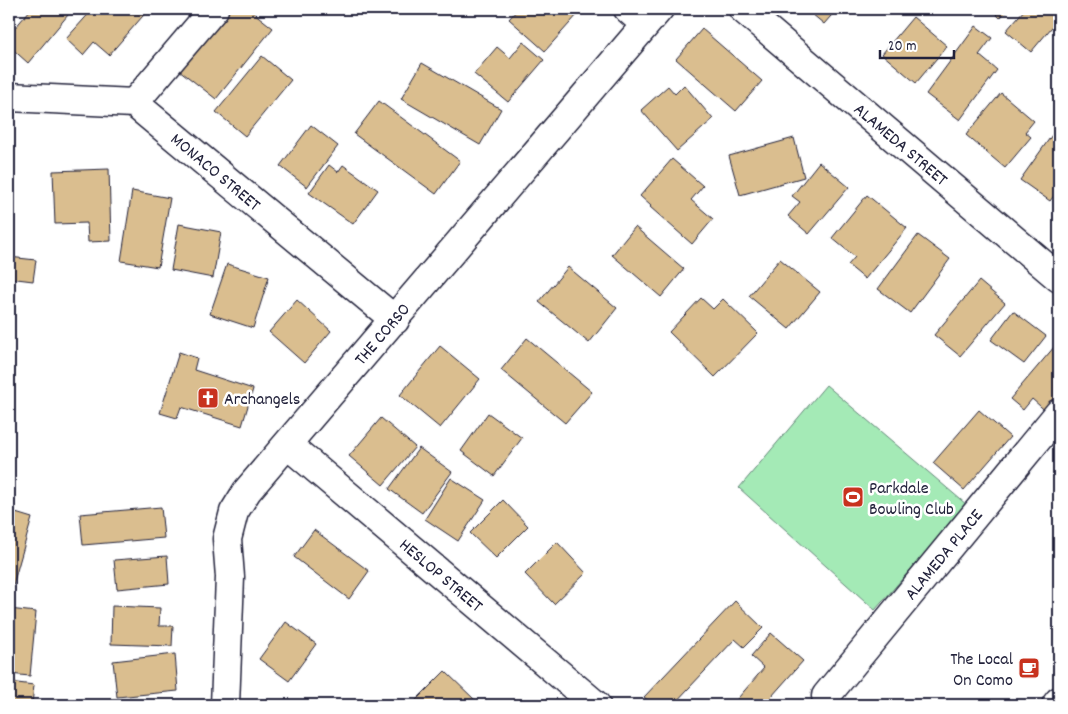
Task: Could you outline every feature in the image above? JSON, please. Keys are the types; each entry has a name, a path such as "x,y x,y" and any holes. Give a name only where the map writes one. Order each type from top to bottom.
{"street":[{"path":"9,97 134,103 214,9"},
{"name":"ALAMEDA STREET","path":"743,9 1059,278"},
{"name":"THE CORSO","path":"226,705 230,577 228,539 234,512 247,491 395,320 644,14"},
{"name":"MONACO STREET","path":"134,103 395,320"},
{"name":"ALAMEDA PLACE","path":"826,696 1059,413"},
{"name":"HESLOP STREET","path":"288,445 596,705"},
{"path":"1056,705 1059,701"}],"green space":[{"name":"Parkdale Bowling Club","path":"826,385 967,505 875,610 739,488"}],"building":[{"path":"31,9 61,9 68,15 28,63 9,46 9,35"},
{"path":"93,9 149,9 109,55 94,42 83,55 66,39"},
{"path":"228,9 249,9 273,28 216,99 174,66 196,49"},
{"path":"518,9 571,9 578,14 545,51 509,19"},
{"path":"806,9 837,9 824,24"},
{"path":"991,9 1009,9 1000,18"},
{"path":"1025,9 1059,9 1059,23 1057,21 1031,52 1006,31"},
{"path":"913,17 947,46 916,83 882,54"},
{"path":"976,26 992,38 979,55 997,70 960,120 926,94"},
{"path":"702,29 762,81 736,111 676,59"},
{"path":"523,42 544,60 508,102 474,74 497,47 510,58"},
{"path":"262,56 291,80 245,136 216,112"},
{"path":"422,63 501,109 480,145 401,99"},
{"path":"684,85 713,119 677,151 641,110 668,86 675,94"},
{"path":"1001,93 1034,121 1025,132 1031,137 1005,168 966,135"},
{"path":"379,101 460,161 436,194 354,134"},
{"path":"311,125 338,146 307,187 280,166"},
{"path":"1052,135 1059,140 1059,189 1050,201 1020,180"},
{"path":"794,138 804,177 740,195 729,156"},
{"path":"672,159 703,186 691,200 713,219 692,244 640,196"},
{"path":"819,162 849,187 809,234 788,216 800,202 792,196"},
{"path":"329,165 338,172 343,165 378,190 353,224 309,193"},
{"path":"109,169 111,241 88,242 87,223 55,224 53,171"},
{"path":"132,191 170,198 158,267 121,261"},
{"path":"867,195 907,228 865,279 848,265 855,257 832,238"},
{"path":"9,203 13,203 11,245 9,245"},
{"path":"179,224 221,232 213,278 171,270"},
{"path":"635,227 684,269 661,297 612,255"},
{"path":"918,235 950,259 910,313 878,289"},
{"path":"9,257 36,260 33,281 9,278"},
{"path":"780,259 820,292 789,329 749,296"},
{"path":"227,264 269,277 253,328 210,314"},
{"path":"568,267 617,308 589,343 539,302"},
{"path":"979,281 1005,303 960,356 934,335"},
{"path":"701,298 713,309 723,299 758,333 715,377 669,332"},
{"path":"297,300 331,331 304,363 269,332"},
{"path":"1013,311 1046,336 1024,364 991,340"},
{"path":"527,338 592,392 565,423 501,370"},
{"path":"440,346 480,379 440,428 400,395"},
{"path":"1055,346 1059,350 1059,402 1049,414 1032,399 1023,410 1010,399"},
{"name":"Archangels","path":"179,352 197,358 194,370 253,389 242,426 181,407 177,418 160,413"},
{"path":"979,410 1010,437 964,490 933,463"},
{"path":"488,413 522,438 494,476 461,451"},
{"path":"381,418 415,447 383,485 349,456"},
{"path":"419,448 452,472 422,513 389,489"},
{"path":"451,478 485,500 458,541 425,519"},
{"path":"503,500 528,526 496,558 470,533"},
{"path":"161,507 164,538 83,545 80,514"},
{"path":"9,511 32,518 9,599"},
{"path":"314,530 369,571 349,599 294,557"},
{"path":"557,542 586,573 554,604 525,574"},
{"path":"167,556 169,584 117,589 114,560"},
{"path":"735,601 763,628 744,647 735,639 673,705 653,705 644,697"},
{"path":"112,606 160,608 159,626 173,626 172,646 111,644"},
{"path":"9,609 36,612 30,676 9,674"},
{"path":"286,622 316,644 289,681 259,659"},
{"path":"771,633 803,661 764,705 732,705 764,668 751,656"},
{"path":"175,654 178,691 117,697 113,661"},
{"path":"445,671 476,701 472,705 411,705"},
{"path":"9,682 34,685 32,705 9,705"}],"place":[{"name":"Archangels","path":"208,398"},
{"name":"Parkdale Bowling Club","path":"853,497"},
{"name":"The Local On Como","path":"1029,668"}]}
